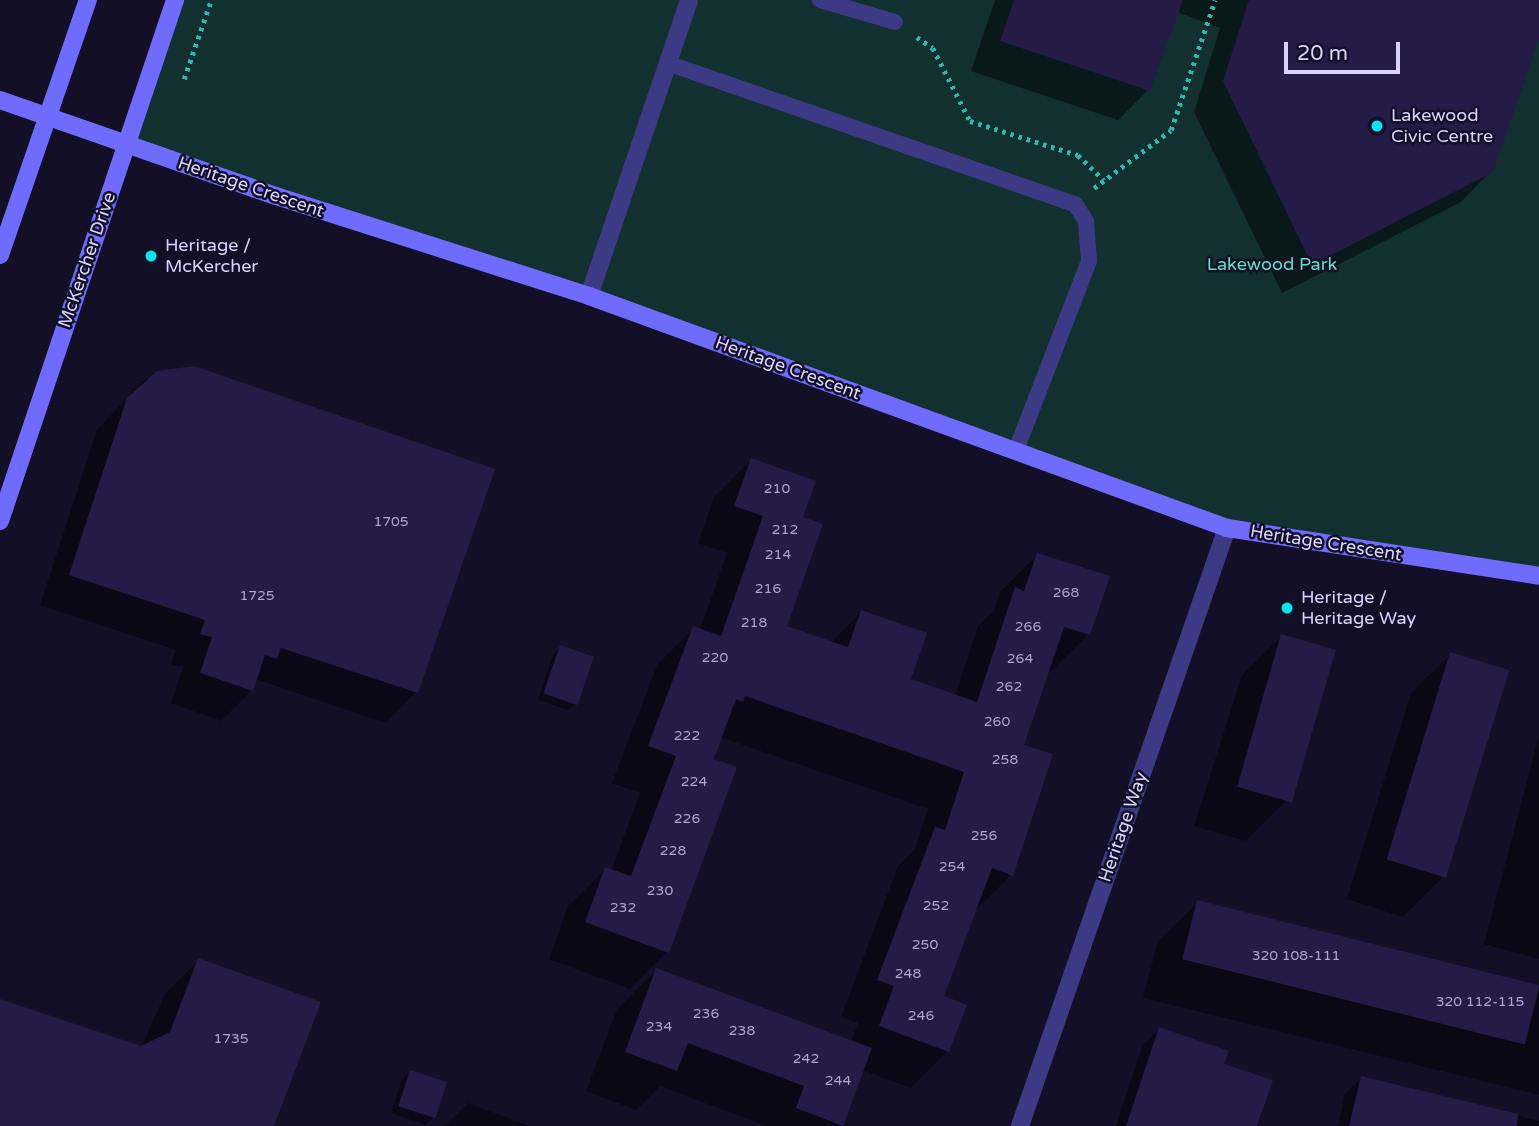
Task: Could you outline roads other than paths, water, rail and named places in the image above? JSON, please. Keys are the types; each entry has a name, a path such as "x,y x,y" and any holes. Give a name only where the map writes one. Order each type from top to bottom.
{"street":[{"path":"0,255 88,0"},
{"name":"McKercher Drive","path":"0,521 175,0"},
{"path":"589,296 690,0"},
{"name":"Heritage Crescent","path":"0,100 276,197 589,296 1017,449 1227,528 1539,576"},
{"name":"Heritage Way","path":"1020,1126 1227,528"}],"lane":[{"path":"820,0 895,22"},
{"path":"667,63 825,114 1075,204 1086,221 1089,261 1017,449"}],"place":[{"name":"Lakewood Civic Centre","path":"1377,126"},
{"name":"Heritage / McKercher","path":"151,256"},
{"name":"Heritage / Heritage Way","path":"1287,608"}],"park label":[{"name":"Lakewood Park","path":"1272,264"}]}
